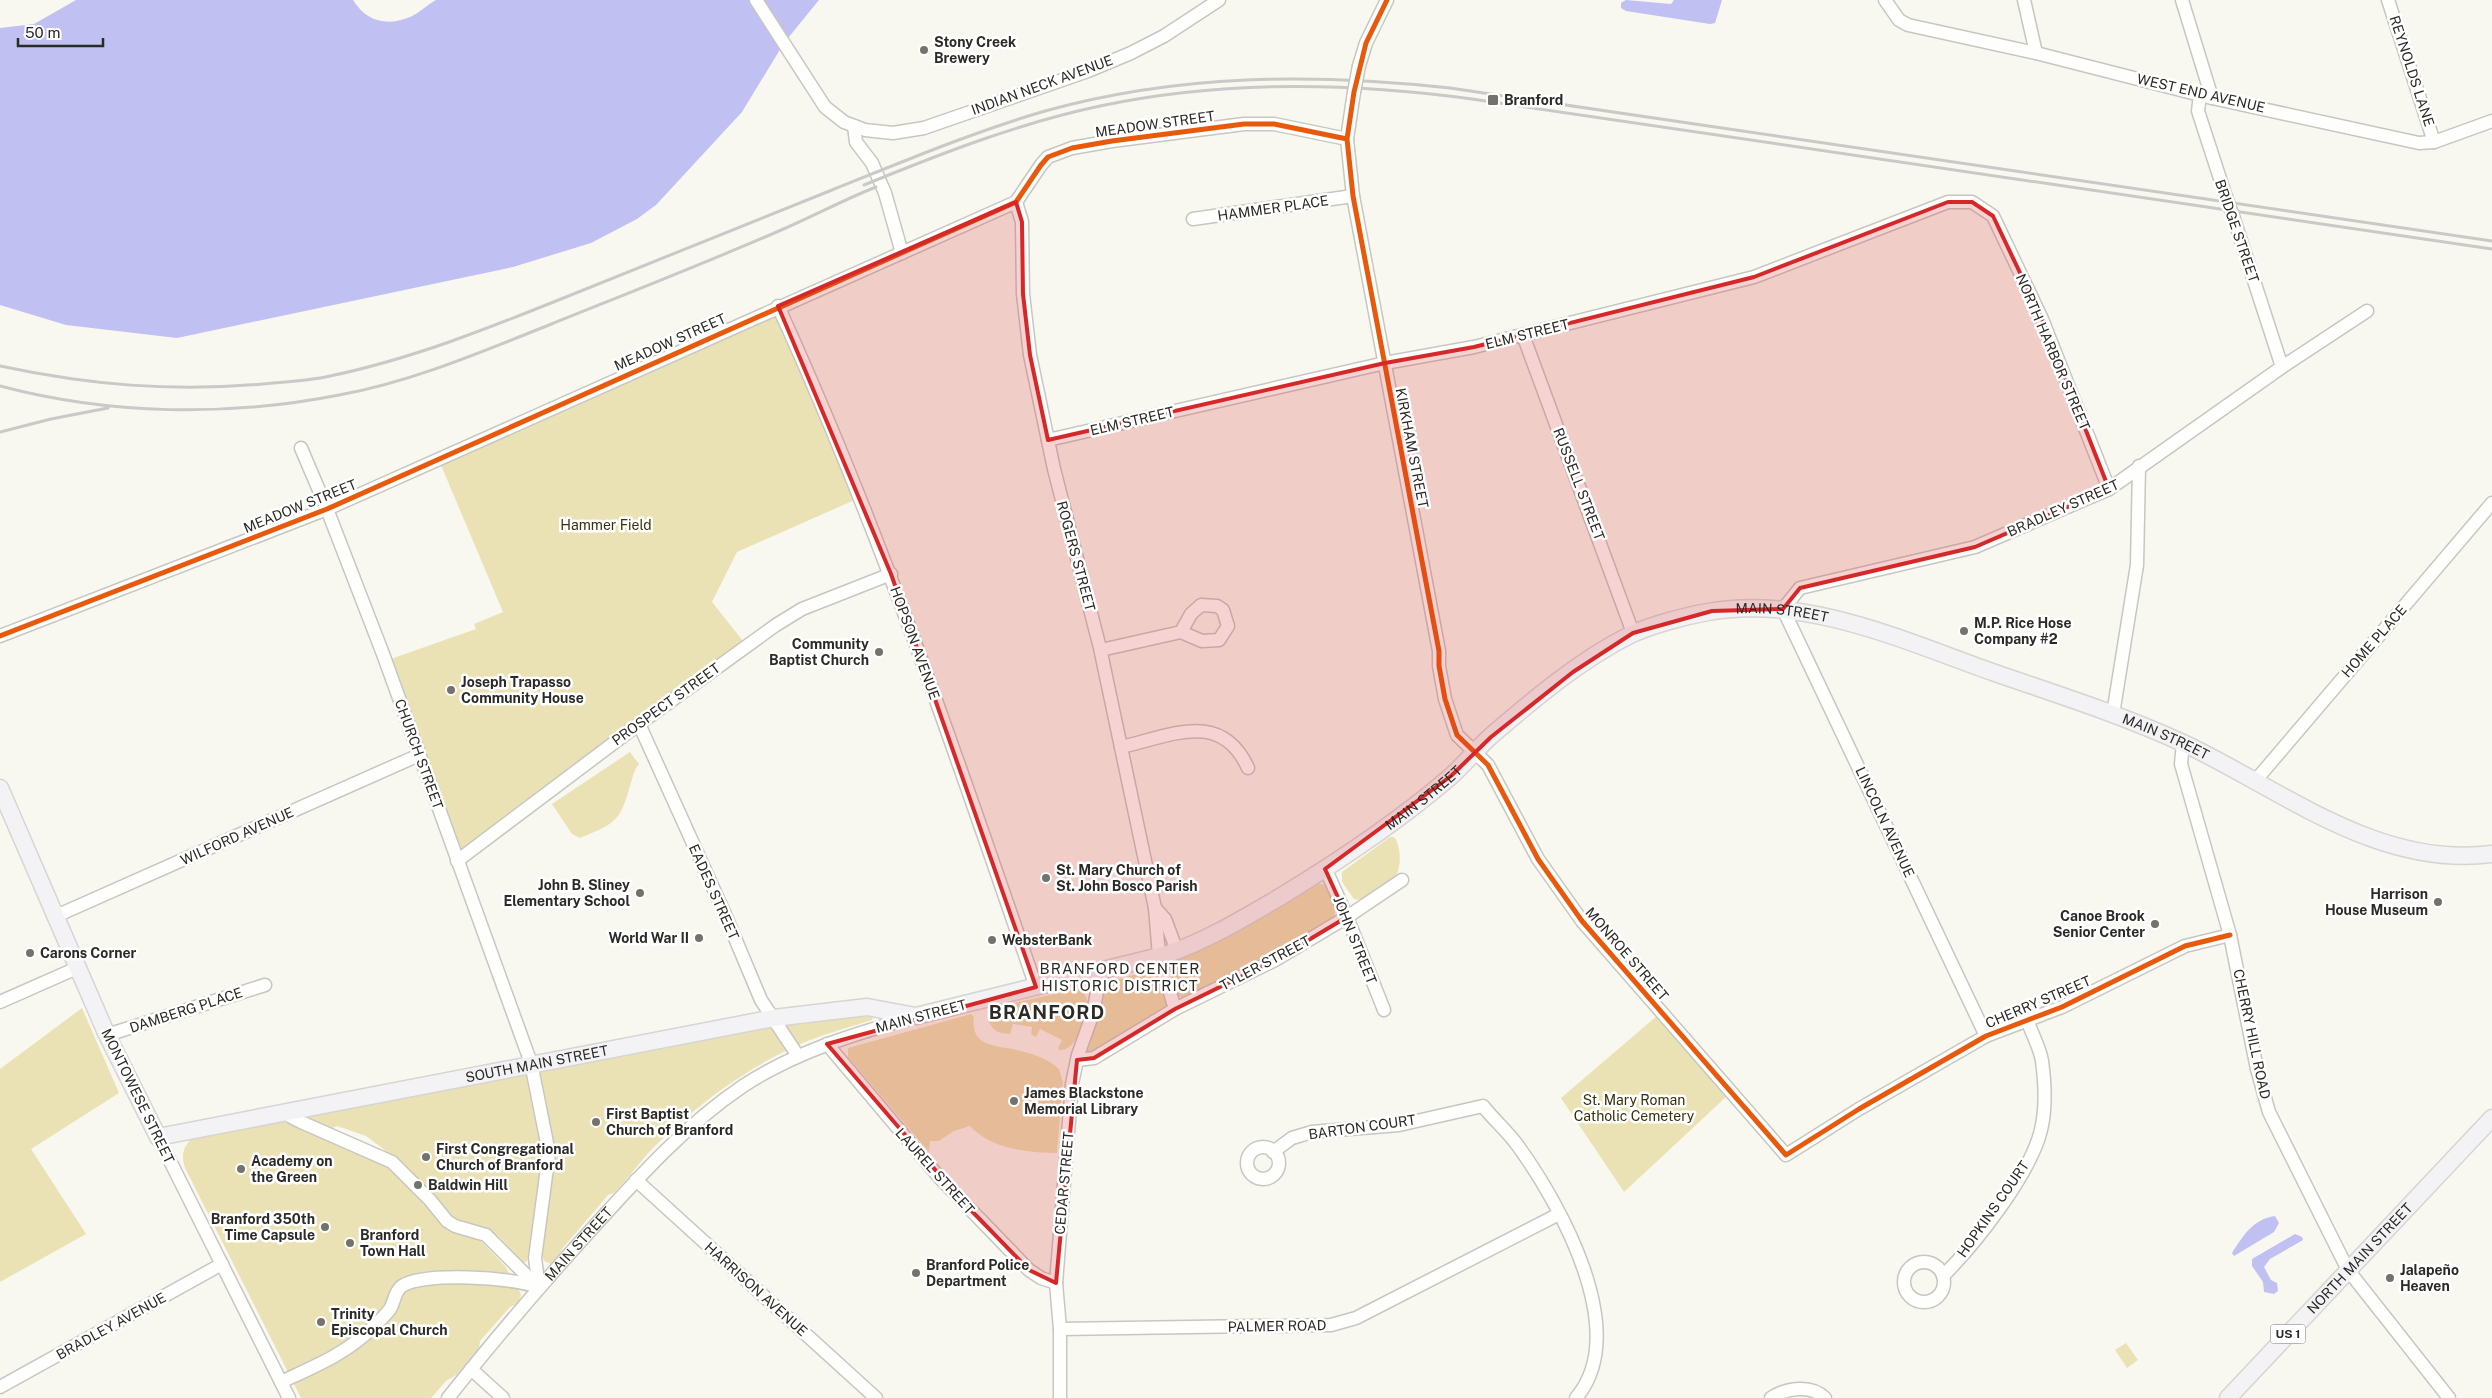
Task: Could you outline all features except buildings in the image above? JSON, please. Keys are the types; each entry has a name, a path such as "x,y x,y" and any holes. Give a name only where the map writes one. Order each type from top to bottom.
{"main road":[{"name":"MAIN STREET","path":"916,1016 1177,951 1231,925 1326,870 1430,793 1532,703 1573,672 1633,634 1712,611 1783,609 1825,617 1883,634 2113,714 2183,743 2319,815 2382,843 2437,855 2492,854"},
{"name":"MONTOWESE STREET","path":"1,792 107,1035 158,1136"},
{"name":"SOUTH MAIN STREET","path":"158,1136 531,1063 774,1018 867,1007 916,1016"},
{"name":"NORTH MAIN STREET","path":"2228,1398 2492,1118"}],"street":[{"name":"INDIAN NECK AVENUE","path":"756,0 825,107 834,115 854,126 893,133 916,130 1088,71 1164,36 1219,0"},
{"name":"KIRKHAM STREET","path":"1387,0 1366,43 1354,92 1347,139 1353,196 1439,651 1439,666 1445,699 1457,735 1474,753"},
{"name":"WEST END AVENUE","path":"1885,0 1899,20 1908,25 2036,53 2206,96 2400,139 2434,142 2492,121"},
{"path":"2024,0 2036,53"},
{"name":"BRIDGE STREET","path":"2182,0 2206,96 2198,111 2282,367"},
{"name":"REYNOLDS LANE","path":"2388,0 2434,142"},
{"name":"MEADOW STREET","path":"0,636 327,509 778,306 1016,202 1027,183 1048,157 1088,145 1244,124 1274,124 1347,139"},
{"path":"854,126 856,142 872,163 885,193 902,253"},
{"name":"HAMMER PLACE","path":"1193,220 1353,196"},
{"name":"ROGERS STREET","path":"1016,202 1022,222 1023,294 1030,355 1048,440 1101,650 1155,908 1159,956 1175,1009"},
{"name":"ELM STREET","path":"1048,440 1385,363 1523,335 1754,277 1948,202 1972,202 1993,216"},
{"name":"NORTH HARBOR STREET","path":"1993,216 2042,319 2109,489"},
{"name":"HOPSON AVENUE","path":"778,306 821,403 891,574 1036,987"},
{"name":"BRADLEY STREET","path":"1783,609 1800,588 1974,547 2109,489 2124,481 2139,466 2282,367 2367,311"},
{"name":"RUSSELL STREET","path":"1523,335 1609,564 1633,634"},
{"name":"CHURCH STREET","path":"301,448 327,509 531,1063 549,1152 535,1258 539,1288"},
{"path":"2113,714 2137,565 2139,466"},
{"name":"HOME PLACE","path":"2256,780 2492,503"},
{"name":"PROSPECT STREET","path":"457,861 638,724 776,625 802,610 891,574"},
{"name":"LINCOLN AVENUE","path":"1783,609 1986,1036"},
{"path":"1101,650 1180,632"},
{"name":"EADES STREET","path":"638,724 724,912 761,1000 798,1056"},
{"path":"1120,747 1190,731 1206,731 1230,740 1238,749 1248,768"},
{"name":"CHERRY HILL ROAD","path":"2183,743 2181,764 2230,935 2257,1069 2269,1112 2348,1270 2449,1398"},
{"name":"MONROE STREET","path":"1474,753 1488,765 1538,858 1582,921 1786,1155"},
{"name":"WILFORD AVENUE","path":"56,916 419,755"},
{"name":"JOHN STREET","path":"1326,870 1384,1010"},
{"name":"TYLER STREET","path":"1077,1060 1094,1058 1175,1009 1276,960 1347,917 1402,880"},
{"name":"ROGERS STREET","path":"1155,908 1165,919 1177,951"},
{"name":"CHERRY STREET","path":"1786,1155 1859,1109 1986,1036 2028,1022 2185,946 2230,935"},
{"path":"0,1002 77,968"},
{"name":"CEDAR STREET","path":"1060,1398 1060,1329 1056,1283 1072,1084 1077,1060 1093,1013 1101,971"},
{"name":"DAMBERG PLACE","path":"107,1035 265,985"},
{"name":"MAIN STREET","path":"448,1398 539,1288 636,1180 706,1113 744,1086 798,1056 827,1044 916,1016"},
{"name":"HOPKINS COURT","path":"1943,1276 1998,1208 2033,1152 2041,1130 2044,1103 2042,1060 2028,1022"},
{"name":"LAUREL STREET","path":"827,1044 962,1201 1029,1270 1041,1278 1056,1283"},
{"name":"BARTON COURT","path":"1273,1152 1292,1138 1312,1132 1399,1125 1483,1106 1497,1124 1517,1144 1559,1214"},
{"path":"286,1111 291,1117 301,1122 392,1162 430,1200 447,1221 455,1226 486,1235 539,1288"},
{"name":"MONTOWESE STREET","path":"158,1136 289,1398"},
{"name":"HARRISON AVENUE","path":"636,1180 876,1398"},
{"path":"1559,1214 1580,1258 1596,1311 1598,1326 1596,1351 1591,1372 1576,1398"},
{"name":"PALMER ROAD","path":"1060,1329 1331,1325 1356,1318 1559,1214"},
{"name":"BRADLEY AVENUE","path":"0,1388 222,1264"},
{"path":"281,1382 336,1356 351,1346 386,1313 397,1290 409,1282 430,1278 507,1279 539,1288"},
{"path":"471,1370 503,1398"},
{"path":"1771,1398 1799,1388 1820,1393 1824,1398"}],"highlighted area":[{"path":"1016,202 1022,222 1023,294 1030,355 1048,440 1385,363 1474,347 1754,277 1948,202 1972,202 1993,216 2042,319 2109,489 1975,547 1800,588 1783,609 1712,611 1633,633 1573,672 1491,737 1451,776 1325,869 1347,917 1275,960 1175,1009 1094,1058 1077,1060 1056,1283 1029,1270 962,1201 827,1044 1036,987 891,574 778,306"}],"green space":[{"name":"Hammer Field","path":"778,306 859,498 737,552 712,602 747,646 457,861 385,661 476,629 474,624 503,612 438,458"},
{"path":"630,752 639,764 634,773 622,810 612,822 599,830 580,838 572,834 552,804"},
{"path":"1390,837 1394,837 1397,841 1400,853 1398,872 1392,881 1367,897 1354,899 1342,882 1342,872"},
{"path":"1319,884 1326,885 1337,908 1333,918 1222,981 1184,999 1175,994 1168,969 1172,961 1213,945"},
{"path":"1152,970 1160,977 1165,988 1165,1011 1093,1054 1087,1053 1107,985 1111,981"},
{"path":"1077,989 1084,992 1088,1002 1080,1032 1066,1049 1059,1050 1058,1048 1062,1040 1040,1029 1036,1037 1031,1034 1032,1027 1013,1024 1010,1034 998,1032 991,1026 988,1018 996,1007"},
{"path":"82,1008 119,1093 31,1149 86,1234 0,1282 0,1069"},
{"path":"869,1013 873,1016 872,1020 796,1046 759,1065 724,1088 690,1114 647,1154 614,1193 608,1195 562,1249 558,1259 551,1264 544,1261 541,1254 547,1212 540,1070 772,1027"},
{"path":"971,1014 974,1017 976,1035 981,1040 994,1046 1040,1057 1059,1069 1063,1082 1057,1153 1022,1151 999,1145 988,1140 970,1126 954,1131 939,1141 930,1141 929,1152 848,1057 848,1048"},
{"name":"St. Mary Roman Catholic Cemetery","path":"1658,1015 1726,1097 1624,1192 1561,1098"},
{"path":"521,1073 526,1076 541,1148 539,1179 527,1261 524,1263 497,1235 479,1226 450,1219 403,1164 366,1136 337,1126 330,1129 309,1119 308,1116"},
{"path":"277,1119 387,1166 420,1197 441,1225 482,1242 505,1266 521,1294 520,1302 510,1307 480,1341 479,1348 456,1375 446,1381 431,1398 301,1398 186,1170 183,1160 185,1148 194,1137"},
{"path":"2126,1343 2138,1360 2127,1368 2115,1350"}],"water":[{"path":"76,0 353,0 370,17 385,22 393,22 416,14 436,0 819,0 784,43 742,112 656,205 637,219 591,243 513,267 177,338 66,325 0,305 0,28 34,24"},
{"path":"1626,0 1671,4 1674,0 1722,0 1715,23 1710,24 1626,11 1621,8 1621,3"},
{"path":"2275,1216 2279,1223 2274,1232 2234,1256 2232,1253 2249,1229 2267,1218"},
{"path":"2295,1234 2302,1237 2303,1240 2270,1259 2264,1267 2271,1280 2277,1283 2278,1291 2274,1294 2264,1292 2263,1282 2252,1266 2252,1259"}],"railway":[{"path":"0,366 66,378 163,387 229,386 322,378 391,361 479,331 911,158 1018,119 1095,99 1145,90 1246,80 1347,80 1450,88 2492,241"},
{"path":"864,185 1010,130 1100,106 1146,98 1239,88 1332,87 1379,89 1472,99 2492,249"},
{"path":"0,386 41,396 83,403 169,410 255,407 297,402 366,389 419,374 498,346 791,226 876,187"},
{"path":"0,432 51,419 108,408"}],"cycle path":[{"path":"1387,0 1366,43 1354,92 1347,139 1353,196 1439,651 1439,666 1445,699 1457,735 1488,765 1538,859 1582,921 1786,1155 1859,1109 1986,1036 2062,1007 2185,946 2230,935"},
{"path":"0,636 327,509 1016,202 1048,157 1072,148 1244,124 1274,124 1347,139"}],"place":[{"name":"Stony Creek Brewery","path":"924,50"},
{"name":"Branford","path":"1493,100"},
{"name":"M.P. Rice Hose Company #2","path":"1964,631"},
{"name":"Community Baptist Church","path":"879,652"},
{"name":"Joseph Trapasso Community House","path":"451,690"},
{"name":"St. Mary Church of St. John Bosco Parish","path":"1046,878"},
{"name":"John B. Sliney Elementary School","path":"640,893"},
{"name":"Harrison House Museum","path":"2438,902"},
{"name":"Canoe Brook Senior Center","path":"2155,924"},
{"name":"World War II","path":"699,938"},
{"name":"WebsterBank","path":"992,940"},
{"name":"Carons Corner","path":"30,953"},
{"name":"James Blackstone Memorial Library","path":"1014,1101"},
{"name":"First Baptist Church of Branford","path":"596,1122"},
{"name":"First Congregational Church of Branford","path":"426,1157"},
{"name":"Academy on the Green","path":"241,1169"},
{"name":"Baldwin Hill","path":"418,1185"},
{"name":"Branford 350th Time Capsule","path":"325,1227"},
{"name":"Branford Town Hall","path":"350,1243"},
{"name":"Branford Police Department","path":"916,1273"},
{"name":"Jalapeño Heaven","path":"2390,1278"},
{"name":"Trinity Episcopal Church","path":"321,1322"}],"district":[{"name":"BRANFORD CENTER HISTORIC DISTRICT","path":"1120,976"},
{"name":"BRANFORD","path":"1047,1012"}]}
